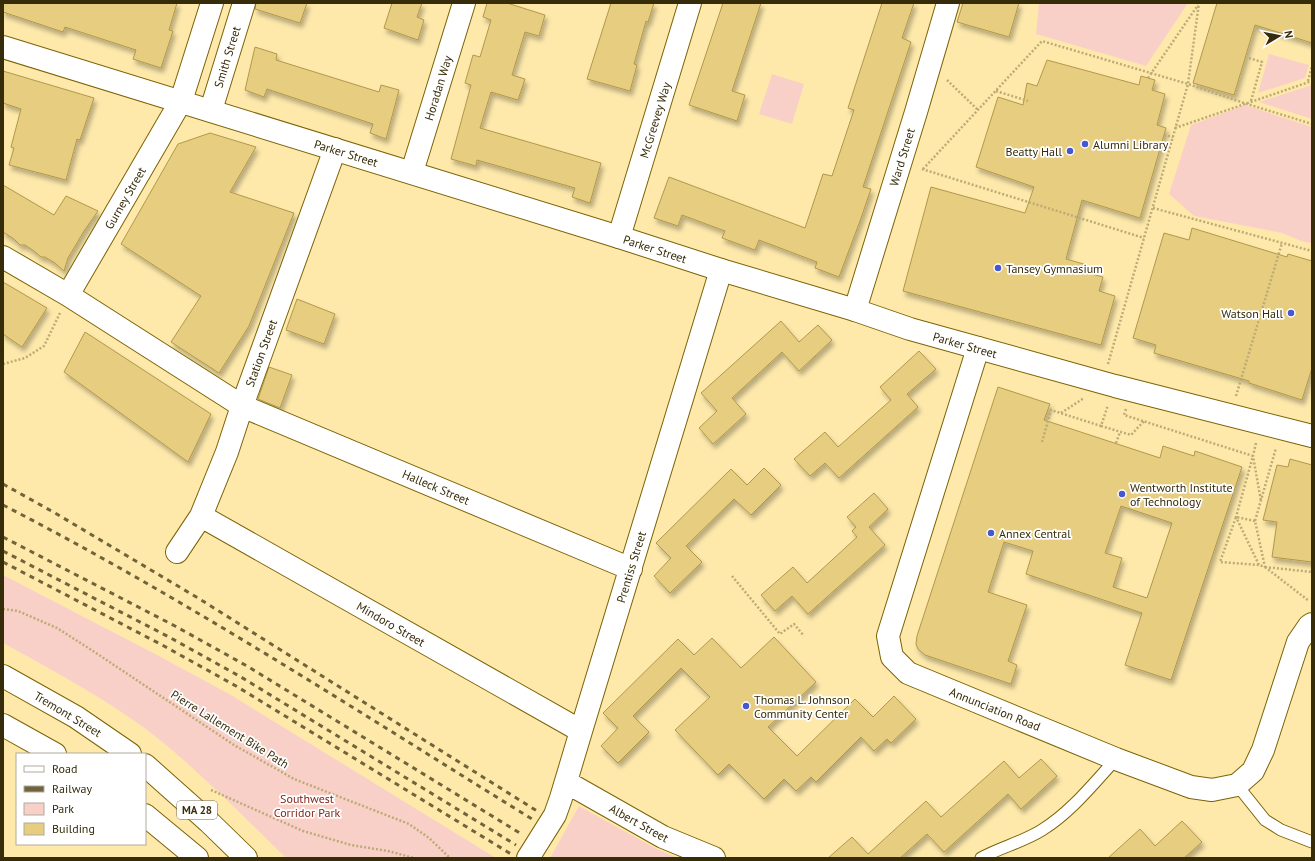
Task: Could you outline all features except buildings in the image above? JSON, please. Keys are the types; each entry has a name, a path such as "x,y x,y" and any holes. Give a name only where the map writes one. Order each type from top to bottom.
{"street":[{"path":"182,101 212,3"},
{"name":"Smith Street","path":"211,110 244,3"},
{"name":"Horadan Way","path":"412,172 464,3"},
{"name":"McGreevey Way","path":"619,237 690,3"},
{"name":"Ward Street","path":"855,310 948,3"},
{"name":"Parker Street","path":"3,46 412,172 721,270 855,310 910,329 1107,384 1312,436"},
{"name":"Gurney Street","path":"68,295 182,101"},
{"name":"Station Street","path":"177,552 201,516 227,452 242,406 335,149"},
{"path":"3,257 68,295 242,406"},
{"name":"Prentiss Street","path":"528,858 555,814 566,782 721,270"},
{"name":"Annunciation Road","path":"978,348 888,636 892,657 908,673 1116,759 1191,787 1212,790 1237,785 1253,772 1263,750 1298,642 1308,626 1312,624"},
{"name":"Halleck Street","path":"242,406 630,569"},
{"name":"Mindoro Street","path":"201,516 581,731"},
{"name":"Tremont Street","path":"3,676 76,717 129,753"},
{"path":"3,725 53,753"},
{"name":"MA 28","path":"146,766 209,822 246,858"},
{"name":"Albert Street","path":"566,782 663,837 714,858"},
{"name":"MA 28","path":"146,816 197,858"}],"lane":[{"path":"981,858 1043,830 1078,800 1116,759"},
{"path":"1237,785 1265,820 1281,830 1312,842"}],"path":[{"path":"1148,78 1199,4"},
{"path":"1108,364 1188,84 1199,4"},
{"path":"923,169 1042,41 1188,84 1244,104 1312,124"},
{"path":"1249,58 1262,62 1251,101"},
{"path":"1308,82 1312,66"},
{"path":"1175,128 1312,80"},
{"path":"996,90 1028,101"},
{"path":"1164,135 1173,137"},
{"path":"915,167 1144,238"},
{"path":"1152,208 1312,251"},
{"path":"1236,397 1282,243"},
{"path":"3,364 25,358 44,346 68,295"},
{"path":"1062,413 1088,396"},
{"path":"1101,426 1109,401"},
{"path":"1127,406 1124,415 1253,456"},
{"path":"1042,442 1051,410 1130,435 1144,421"},
{"path":"1116,443 1120,432"},
{"path":"1256,440 1236,517 1220,562 1312,572"},
{"path":"1277,446 1256,521 1265,567 1309,601"},
{"path":"1253,456 1261,501"},
{"path":"1236,517 1256,521"},
{"path":"1236,517 1258,565"},
{"path":"732,576 780,634 794,624 804,636"},
{"name":"Pierre Lallement Bike Path","path":"3,609 18,611 57,628 93,650 234,745 294,779 409,824 429,838 450,858"},
{"path":"211,790 303,831 351,845 388,851 414,858"}],"green space":[{"path":"1039,3 1188,3 1146,66 1036,34"},
{"path":"1269,54 1309,65 1305,78 1258,93"},
{"path":"772,74 804,84 792,124 759,114"},
{"path":"1312,85 1312,119 1259,102"},
{"path":"1245,105 1312,127 1312,243 1304,242 1282,233 1194,216 1169,194 1191,125"},
{"name":"Southwest Corridor Park","path":"3,575 231,695 496,858 286,858 225,798 143,727 124,713 64,677 3,643"},
{"path":"579,806 657,849 678,858 550,858"}],"railway":[{"path":"3,484 55,513 198,598 537,811"},
{"path":"3,505 71,541 205,617 532,819"},
{"path":"3,537 175,626 247,666 523,835"},
{"path":"3,551 169,637 241,677 516,845"},
{"path":"3,562 164,646 236,686 511,854"}],"place":[{"name":"Alumni Library","path":"1085,144"},
{"name":"Beatty Hall","path":"1070,151"},
{"name":"Tansey Gymnasium","path":"998,268"},
{"name":"Watson Hall","path":"1291,313"},
{"name":"Wentworth Institute of Technology","path":"1122,494"},
{"name":"Annex Central","path":"991,533"},
{"name":"Thomas L. Johnson Community Center","path":"746,706"}]}
